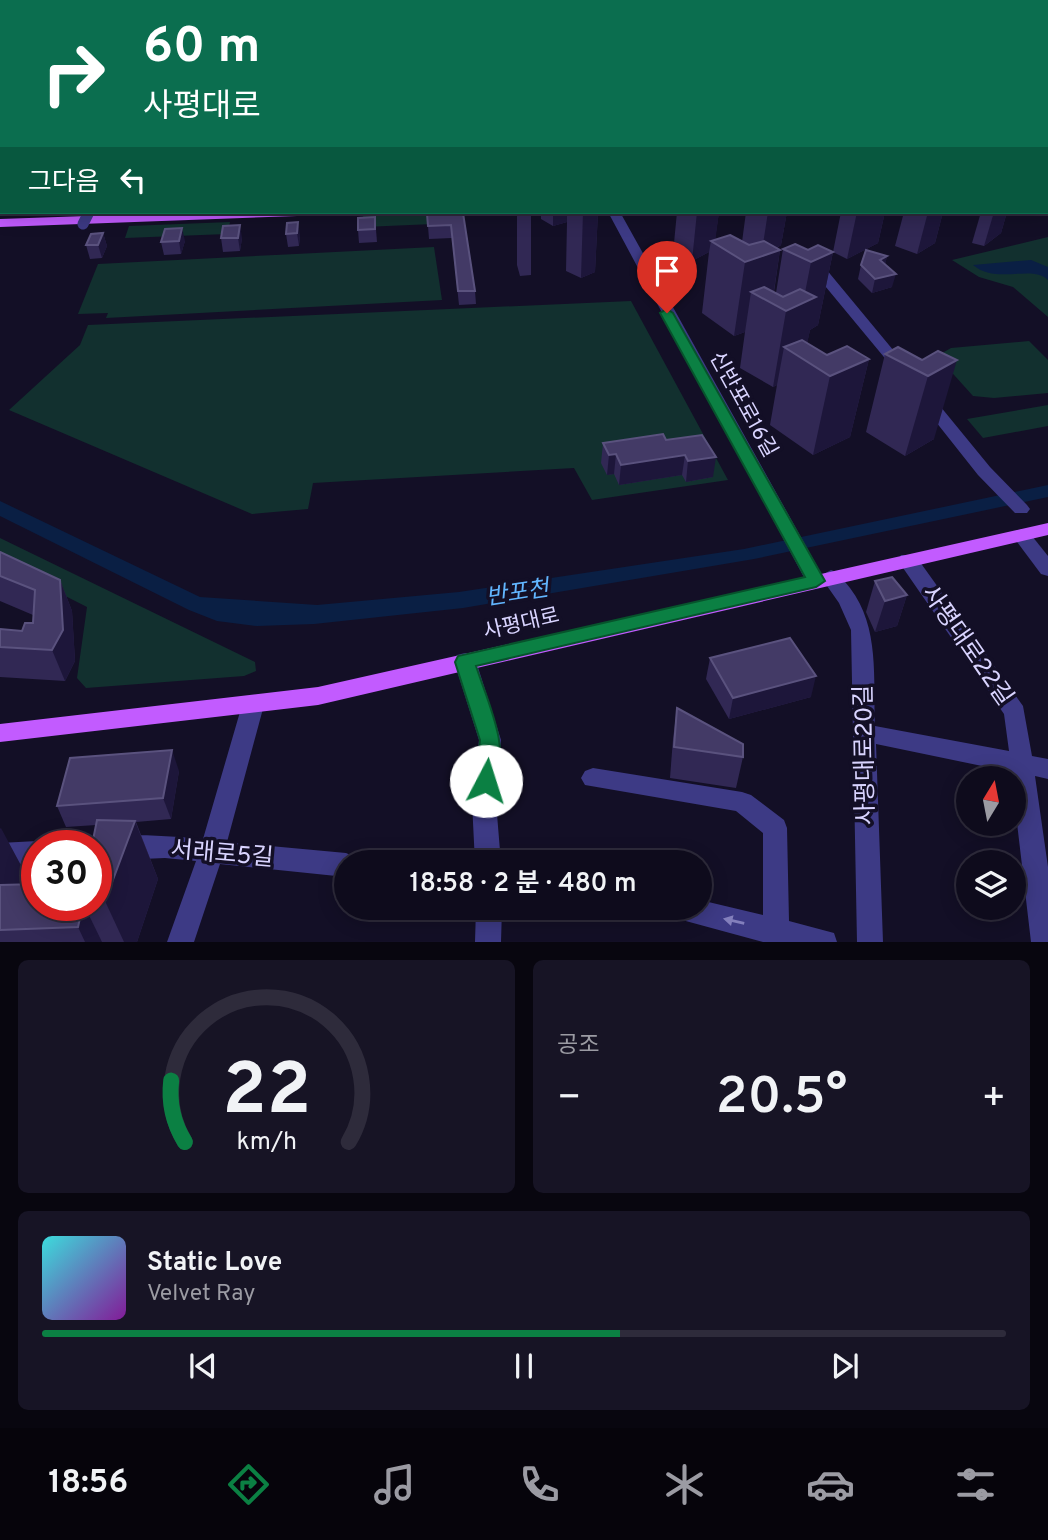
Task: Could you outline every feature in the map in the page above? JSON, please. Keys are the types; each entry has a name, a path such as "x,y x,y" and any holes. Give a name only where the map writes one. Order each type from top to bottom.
{"main road":[{"path":"0,216 60,214"},
{"path":"0,223 243,214"},
{"name":"사평대로","path":"0,733 253,705 318,695 1048,529"}],"street":[{"name":"신반포로16길","path":"615,214 799,551 824,579"},
{"path":"816,266 984,471 1021,509"},
{"path":"1021,535 1048,569"},
{"name":"사평대로22길","path":"908,560 1015,712 1045,942"},
{"name":"사평대로20길","path":"824,579 848,600 861,630 870,942"},
{"path":"465,662 490,740 484,802 487,850"},
{"path":"180,942 212,851 253,705"},
{"path":"865,733 1048,769"},
{"path":"593,778 742,802 775,828 776,936"},
{"name":"서래로5길","path":"112,849 165,847 334,864"},
{"path":"0,854 21,853"},
{"path":"712,917 776,936 824,942"},
{"path":"488,942 489,920"}],"green space":[{"path":"455,214 457,223 363,227 363,215"},
{"path":"230,222 227,234 125,238 129,226"},
{"path":"1048,237 1048,317 1013,287 979,277 952,260"},
{"path":"434,247 442,300 106,318 108,313 78,314 98,264"},
{"path":"631,301 728,480 592,500 574,468 313,483 308,509 252,514 9,410 80,345 88,325"},
{"path":"1029,341 1048,360 1048,393 994,398 973,396 937,356 951,348"},
{"path":"1048,405 1048,426 983,438 967,419"},
{"path":"0,538 255,662 256,671 244,676 86,688 77,678 87,607 0,563"}],"water":[{"path":"1031,260 1048,267 1048,280 1033,274 992,274 973,265"},
{"name":"반포천","path":"1048,485 1048,497 754,559 463,608 314,624 257,626 217,621 189,610 0,516 0,501 200,597 317,605 459,592 744,549"}],"building":[{"path":"427,214 463,214 475,291 458,291 451,225 428,226"},
{"path":"375,217 375,229 358,230 358,218"},
{"path":"298,222 297,233 286,234 287,223"},
{"path":"240,225 238,238 221,238 223,226"},
{"path":"182,228 179,241 161,242 165,229"},
{"path":"103,233 98,245 86,245 91,234"},
{"path":"730,235 749,245 764,241 780,250 745,262 711,241"},
{"path":"795,244 808,250 818,245 833,252 811,262 783,249"},
{"path":"866,250 887,256 880,260 896,274 875,279 861,265"},
{"path":"764,287 783,297 800,289 816,297 786,311 751,292"},
{"path":"802,340 827,355 847,346 869,359 830,376 784,347"},
{"path":"898,347 922,360 938,351 957,360 928,376 885,354"},
{"path":"663,434 666,440 702,435 716,457 688,461 685,455 621,465 616,454 609,455 603,443"},
{"path":"0,552 60,580 63,630 52,650 0,647 0,629 22,631 25,623 33,623 35,590 0,576"},
{"path":"892,577 907,595 885,601 875,581"},
{"path":"790,638 816,676 733,698 710,658"},
{"path":"677,708 743,744 743,757 674,747"},
{"path":"172,750 163,798 57,806 70,758"},
{"path":"97,820 135,821 112,882 112,830 95,830"},
{"path":"21,884 21,921 79,921 78,927 0,930 0,885"}],"route":[{"path":"486,781 490,740 465,662 816,581 667,313"}]}
